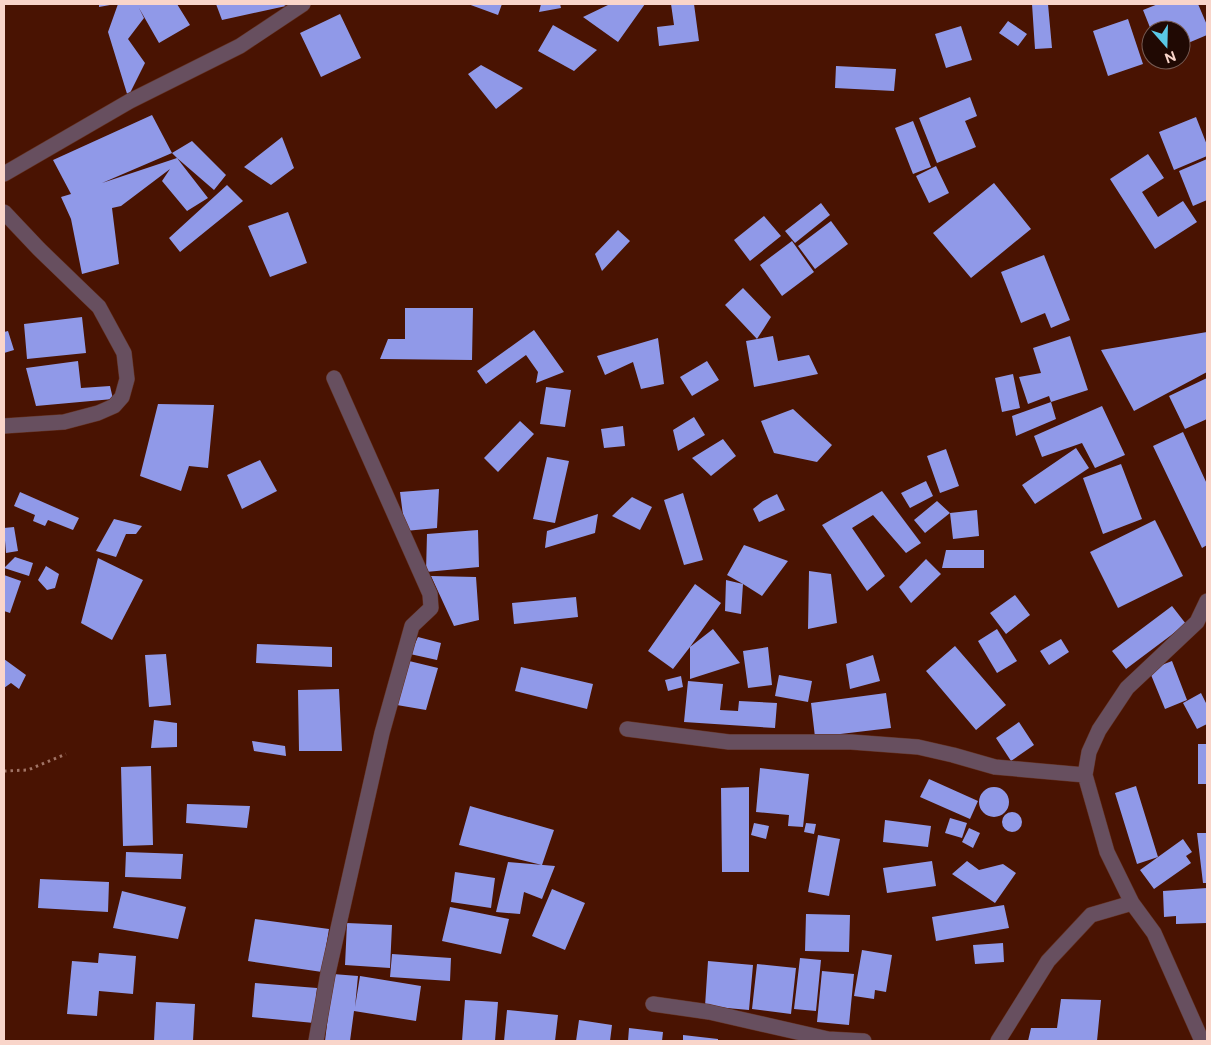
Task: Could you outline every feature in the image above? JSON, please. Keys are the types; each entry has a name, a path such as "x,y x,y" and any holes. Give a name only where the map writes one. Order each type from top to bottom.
{"street":[{"path":"4,174 130,102 240,46 302,4"},
{"path":"4,212 99,307 124,353 127,379 122,397 114,406 98,413 64,422 4,426"},
{"path":"316,1041 328,973 382,733 412,626 431,608 430,594 334,378"},
{"path":"1202,1041 1154,933 1132,903 1106,852 1085,775 1088,752 1099,730 1127,688 1197,622 1207,601"},
{"path":"628,730 729,742 851,742 918,747 995,767 1085,775"},
{"path":"998,1041 1048,961 1091,915 1132,903"},
{"path":"653,1004 710,1012 828,1039 864,1041"}],"path":[{"path":"4,771 28,770 66,754"}],"building":[{"path":"99,4 110,4 110,5 99,7"},
{"path":"118,4 177,4 190,25 159,43 139,8 144,18 128,39 145,63 128,97 108,32"},
{"path":"216,4 282,4 286,6 222,20"},
{"path":"468,4 502,4 498,15"},
{"path":"541,4 560,4 561,8 539,12"},
{"path":"610,4 645,4 618,42 583,17"},
{"path":"671,4 694,4 699,41 659,46 657,27 674,25"},
{"path":"1032,4 1048,4 1052,48 1035,49"},
{"path":"1158,4 1198,4 1207,25 1207,35 1191,42 1191,20 1147,20 1143,10"},
{"path":"340,14 361,58 321,77 300,33"},
{"path":"1128,19 1141,58 1141,65 1108,76 1093,31"},
{"path":"1008,21 1027,34 1018,46 999,33"},
{"path":"553,25 597,50 574,71 538,51"},
{"path":"961,26 972,60 946,68 935,34"},
{"path":"481,65 523,88 496,109 468,74"},
{"path":"836,66 896,69 894,91 835,88"},
{"path":"970,97 977,116 965,121 976,147 937,163 919,118"},
{"path":"152,115 172,153 102,183 177,158 208,198 187,211 162,181 170,169 121,206 112,208 119,264 82,274 71,219 61,197 71,194 53,160"},
{"path":"1196,117 1207,145 1207,156 1174,170 1159,132"},
{"path":"913,121 931,167 913,174 895,128"},
{"path":"282,137 294,168 271,185 244,167"},
{"path":"192,141 226,175 214,190 172,153"},
{"path":"1148,154 1164,178 1142,192 1158,217 1183,201 1197,222 1155,249 1110,179"},
{"path":"1207,159 1207,200 1193,206 1179,171"},
{"path":"936,166 949,193 929,203 916,176"},
{"path":"994,183 1031,229 971,278 933,233"},
{"path":"227,185 243,201 180,252 169,238"},
{"path":"821,203 830,215 795,243 785,231"},
{"path":"288,212 307,263 270,277 248,226"},
{"path":"764,216 781,236 750,261 734,240"},
{"path":"831,221 848,244 815,269 798,246"},
{"path":"618,230 630,241 602,271 595,254"},
{"path":"792,241 814,272 782,296 760,265"},
{"path":"1044,255 1070,320 1051,328 1045,313 1021,323 1001,272"},
{"path":"743,288 771,317 757,339 725,305"},
{"path":"405,308 473,308 472,360 380,359 388,339 405,339"},
{"path":"82,317 86,353 27,359 24,324"},
{"path":"534,330 564,372 536,383 538,372 526,355 486,384 477,371"},
{"path":"8,331 14,350 4,353 4,332"},
{"path":"1207,332 1207,372 1134,411 1101,350"},
{"path":"773,336 778,361 809,355 818,374 754,387 746,341"},
{"path":"1070,336 1088,390 1051,402 1049,396 1028,404 1019,377 1041,373 1033,348"},
{"path":"658,338 664,384 641,389 633,362 605,375 597,356"},
{"path":"78,361 81,388 110,386 113,399 36,406 26,368"},
{"path":"707,361 719,380 692,396 680,377"},
{"path":"1013,374 1020,408 1002,412 995,378"},
{"path":"1207,378 1207,419 1185,429 1169,396"},
{"path":"546,387 571,390 565,427 540,424"},
{"path":"1051,402 1056,419 1016,436 1012,416"},
{"path":"158,404 214,405 208,468 189,466 181,491 140,476"},
{"path":"1102,406 1125,455 1095,468 1082,443 1042,457 1034,436"},
{"path":"793,409 832,445 817,462 774,453 761,421"},
{"path":"694,417 705,435 678,451 673,430"},
{"path":"520,421 534,434 498,472 484,458"},
{"path":"623,426 625,446 604,448 601,429"},
{"path":"1183,432 1207,484 1207,545 1202,548 1153,446"},
{"path":"723,439 736,456 711,476 692,458"},
{"path":"1076,448 1089,468 1035,504 1022,485"},
{"path":"946,449 959,486 940,493 927,456"},
{"path":"547,457 569,461 555,523 533,519"},
{"path":"260,460 277,491 242,509 227,475"},
{"path":"1121,464 1142,519 1103,534 1083,478"},
{"path":"926,481 933,496 910,508 901,493"},
{"path":"439,489 437,528 405,531 400,492"},
{"path":"882,491 921,543 906,553 873,515 852,528 885,576 867,591 822,525"},
{"path":"20,492 79,518 73,530 48,520 45,526 33,521 35,515 14,506"},
{"path":"683,493 703,560 684,565 664,500"},
{"path":"777,494 785,510 759,522 753,509"},
{"path":"632,497 652,507 640,530 612,516"},
{"path":"937,501 950,513 925,533 914,520"},
{"path":"977,510 979,536 953,539 950,513"},
{"path":"598,514 595,533 545,548 547,531"},
{"path":"114,519 142,526 136,534 126,534 116,557 96,551"},
{"path":"1155,520 1183,576 1118,608 1090,552"},
{"path":"14,527 18,551 6,553 4,528"},
{"path":"478,530 479,567 426,572 427,534"},
{"path":"744,545 788,561 762,596 727,575"},
{"path":"946,550 984,550 984,568 942,568"},
{"path":"15,557 33,563 29,576 4,568"},
{"path":"98,558 143,580 112,640 81,623"},
{"path":"926,559 941,574 911,603 899,587"},
{"path":"46,566 59,574 55,588 47,590 38,580"},
{"path":"809,571 831,574 837,623 808,629"},
{"path":"4,575 21,581 10,613 4,611"},
{"path":"431,576 476,577 479,620 454,626"},
{"path":"726,580 743,584 741,614 725,611"},
{"path":"695,584 721,603 673,669 648,651"},
{"path":"1015,595 1030,615 1006,634 990,613"},
{"path":"576,597 578,617 514,624 512,603"},
{"path":"1172,606 1186,624 1126,669 1112,651"},
{"path":"713,629 740,663 690,679 690,647"},
{"path":"997,629 1017,661 997,673 978,641"},
{"path":"418,637 441,643 437,660 410,654"},
{"path":"1061,639 1069,652 1049,665 1040,651"},
{"path":"257,644 332,647 332,667 256,663"},
{"path":"955,646 1006,705 976,730 926,671"},
{"path":"768,647 772,685 748,688 743,651"},
{"path":"166,654 171,705 149,707 145,655"},
{"path":"873,655 880,681 850,689 846,664"},
{"path":"4,659 26,675 19,689 11,683 4,688"},
{"path":"405,660 438,668 426,710 391,704"},
{"path":"1172,661 1187,700 1165,709 1149,670"},
{"path":"521,667 593,684 587,709 515,691"},
{"path":"779,675 812,681 808,702 775,696"},
{"path":"681,676 683,687 668,691 665,680"},
{"path":"688,681 723,684 720,710 738,711 739,701 777,703 775,728 684,722"},
{"path":"339,689 342,751 299,751 298,690"},
{"path":"886,693 891,728 815,737 811,703"},
{"path":"1201,693 1207,705 1207,724 1197,729 1183,703"},
{"path":"154,720 177,723 177,747 151,748"},
{"path":"1019,722 1034,745 1011,761 996,738"},
{"path":"252,741 285,746 286,756 254,751"},
{"path":"1198,744 1207,744 1207,784 1198,784"},
{"path":"151,766 153,845 123,846 121,767"},
{"path":"760,768 809,774 803,827 788,826 789,815 756,812"},
{"path":"929,779 978,801 970,819 920,797"},
{"path":"1136,786 1158,857 1137,864 1115,793"},
{"path":"749,787 749,872 722,872 721,788"},
{"path":"994,787 1005,791 1009,802 1005,813 994,817 983,813 979,802 983,791"},
{"path":"187,804 250,806 247,828 186,823"},
{"path":"470,806 554,830 542,865 459,845"},
{"path":"1012,812 1019,815 1022,822 1019,829 1012,832 1005,829 1002,822 1005,815"},
{"path":"950,818 967,823 962,838 945,833"},
{"path":"885,820 931,826 928,847 883,842"},
{"path":"754,823 769,826 766,839 751,835"},
{"path":"806,823 816,824 814,834 804,832"},
{"path":"969,828 980,833 973,848 962,842"},
{"path":"1197,833 1207,833 1207,883 1203,883"},
{"path":"818,835 840,839 829,896 808,892"},
{"path":"1183,839 1192,852 1186,856 1191,863 1154,889 1140,870"},
{"path":"126,852 183,854 181,879 125,877"},
{"path":"932,861 936,886 887,893 883,868"},
{"path":"967,861 979,870 1003,864 1016,873 995,903 952,874"},
{"path":"508,862 555,866 542,899 524,892 520,914 496,912"},
{"path":"455,872 495,878 491,908 451,902"},
{"path":"40,879 109,882 108,912 38,908"},
{"path":"1207,888 1207,923 1176,924 1176,916 1164,917 1163,891"},
{"path":"552,889 585,903 565,950 532,936"},
{"path":"122,891 186,907 178,939 113,928"},
{"path":"1004,905 1009,928 936,941 932,917"},
{"path":"450,907 509,919 501,954 442,941"},
{"path":"806,914 850,915 849,952 805,951"},
{"path":"255,919 329,929 322,972 248,961"},
{"path":"347,923 392,925 390,968 345,965"},
{"path":"1003,943 1004,962 975,964 973,945"},
{"path":"862,950 892,955 886,992 875,990 874,999 854,996"},
{"path":"99,953 136,956 133,994 99,991 97,1016 67,1014 72,961 98,963"},
{"path":"392,954 451,958 450,981 390,977"},
{"path":"800,958 821,960 816,1011 794,1009"},
{"path":"708,961 753,965 749,1010 705,1006"},
{"path":"757,964 796,968 791,1014 752,1009"},
{"path":"822,971 854,974 849,1025 817,1022"},
{"path":"333,974 358,976 355,1007 360,976 421,986 416,1021 354,1011 350,1041 325,1041"},
{"path":"255,983 317,988 314,1023 252,1017"},
{"path":"1061,999 1101,1000 1097,1041 1028,1041 1031,1028 1057,1028"},
{"path":"465,1000 498,1002 495,1041 462,1041"},
{"path":"156,1002 195,1004 193,1041 154,1041"},
{"path":"507,1010 558,1015 555,1041 504,1041"},
{"path":"579,1020 612,1025 610,1041 576,1041"},
{"path":"629,1028 663,1032 662,1041 628,1041"},
{"path":"683,1035 718,1039 718,1041 683,1041"}]}
